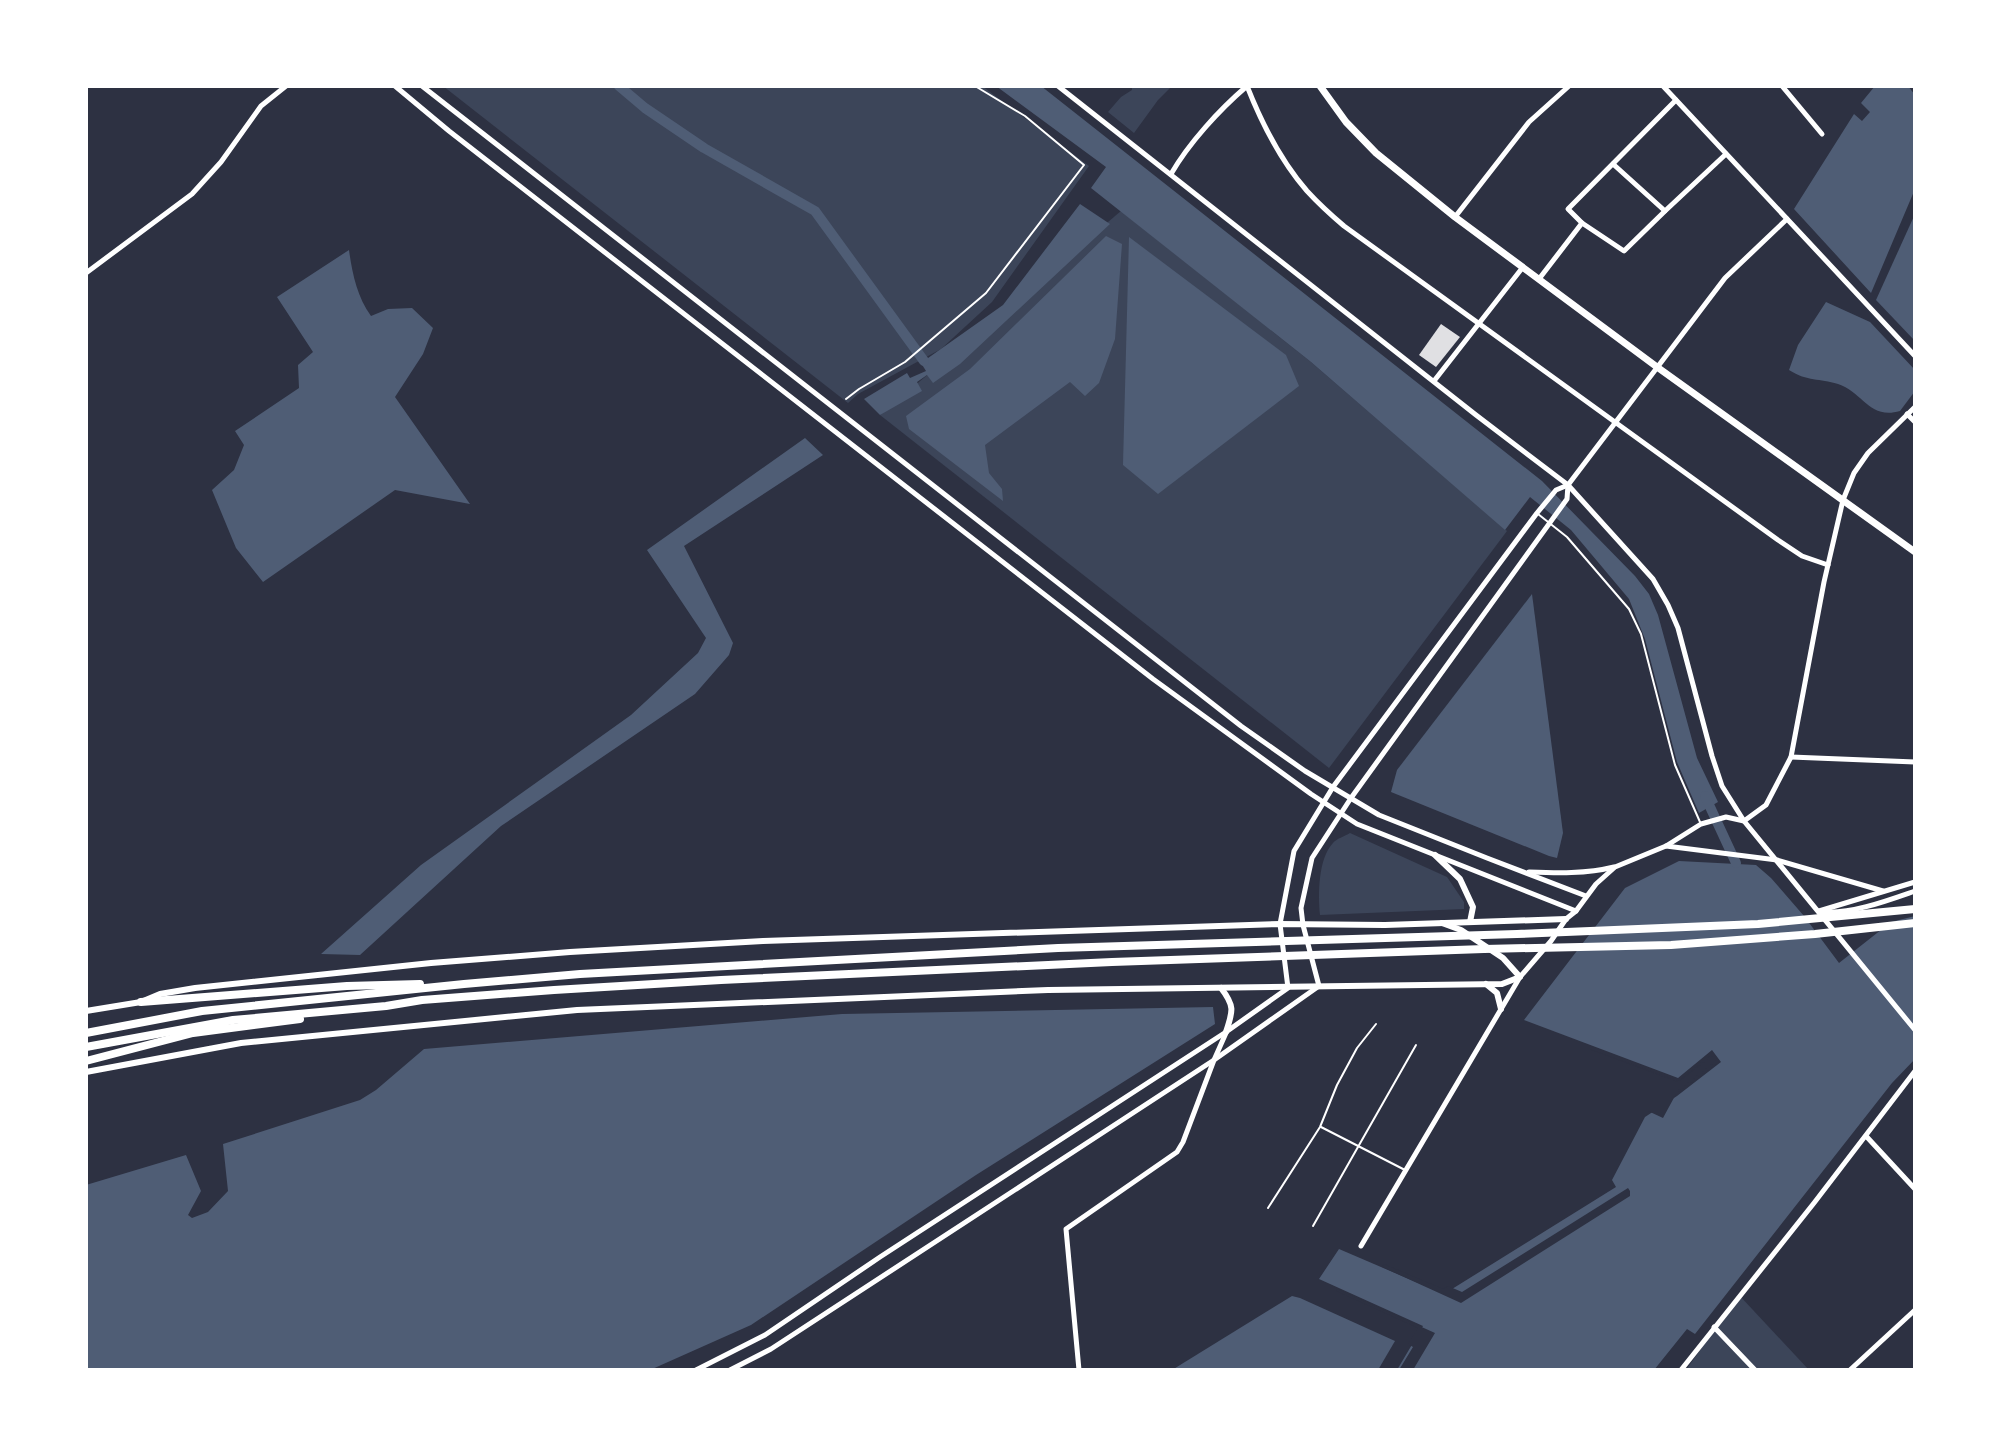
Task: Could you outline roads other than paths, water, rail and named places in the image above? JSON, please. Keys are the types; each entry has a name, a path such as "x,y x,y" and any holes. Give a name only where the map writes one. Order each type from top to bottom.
{"highway":[{"path":"86,1033 202,1011 464,984 697,968 1058,948 1758,924 1915,909"},
{"path":"86,1061 193,1033 422,1000 721,980 1112,962 1671,945 1915,923"},
{"path":"141,1002 388,984 464,984"},
{"path":"86,1047 233,1020 386,1006"}],"main road":[{"path":"1320,86 1346,122 1376,153 1455,217 1915,552"}],"street":[{"path":"86,273 192,194 221,162 261,106 286,86"},
{"path":"395,86 1128,660 1324,803 1357,824 1576,911"},
{"path":"422,86 1241,726 1305,771 1379,815 1586,896"},
{"path":"1058,86 1568,485 1653,579 1668,605 1678,628 1722,786 1744,821 1915,1030"},
{"path":"1171,174 1178,161 1227,104 1247,86 1284,161 1307,191 1344,226 1791,549 1828,565"},
{"path":"1455,217 1529,122 1569,86"},
{"path":"1663,86 1915,356"},
{"path":"1782,86 1822,134"},
{"path":"1676,100 1568,209 1582,223 1624,251 1726,154"},
{"path":"1613,164 1665,211"},
{"path":"1288,988 1280,924 1294,851 1333,787 1539,511 1556,490 1568,485 1725,278 1787,219"},
{"path":"1539,280 1582,223"},
{"path":"1434,381 1523,267"},
{"path":"1524,872 1569,873 1615,867 1666,846 1701,824 1726,817 1744,821 1766,805 1791,757 1843,500 1854,473 1868,453 1915,407"},
{"path":"1907,414 1915,422"},
{"path":"1319,986 1301,908 1312,858 1351,798 1567,499 1568,485"},
{"path":"1791,757 1915,762"},
{"path":"1666,846 1777,860 1883,891"},
{"path":"1435,855 1460,879 1473,907 1470,922"},
{"path":"1361,1246 1520,977 1566,919 1615,867"},
{"path":"1819,911 1915,882"},
{"path":"1819,911 1833,913 1915,891"},
{"path":"86,1011 141,1002 160,994 232,984 570,952 892,935 1566,919"},
{"path":"1442,923 1461,930 1503,958 1520,977"},
{"path":"86,1072 241,1043 577,1010 1048,990 1502,984 1520,977"},
{"path":"1486,984 1497,993 1501,1009"},
{"path":"730,1370 771,1349 1214,1060 1319,986"},
{"path":"1079,1370 1066,1229 1177,1152 1232,1012 1229,999 1221,988"},
{"path":"696,1370 765,1335 1288,988"},
{"path":"1681,1370 1915,1071"},
{"path":"1866,1136 1915,1189"},
{"path":"1850,1370 1915,1310"},
{"path":"1714,1327 1755,1370"}],"lane":[{"path":"1539,511 1567,537 1629,609 1641,634 1675,765 1701,824"},
{"path":"1268,1208 1320,1127 1337,1085 1357,1048 1376,1024"},
{"path":"1313,1226 1416,1045"},
{"path":"1320,1127 1406,1170"}],"waterway":[{"path":"619,86 645,108 704,148 815,211 924,361"},
{"path":"1705,796 1736,863"}]}
